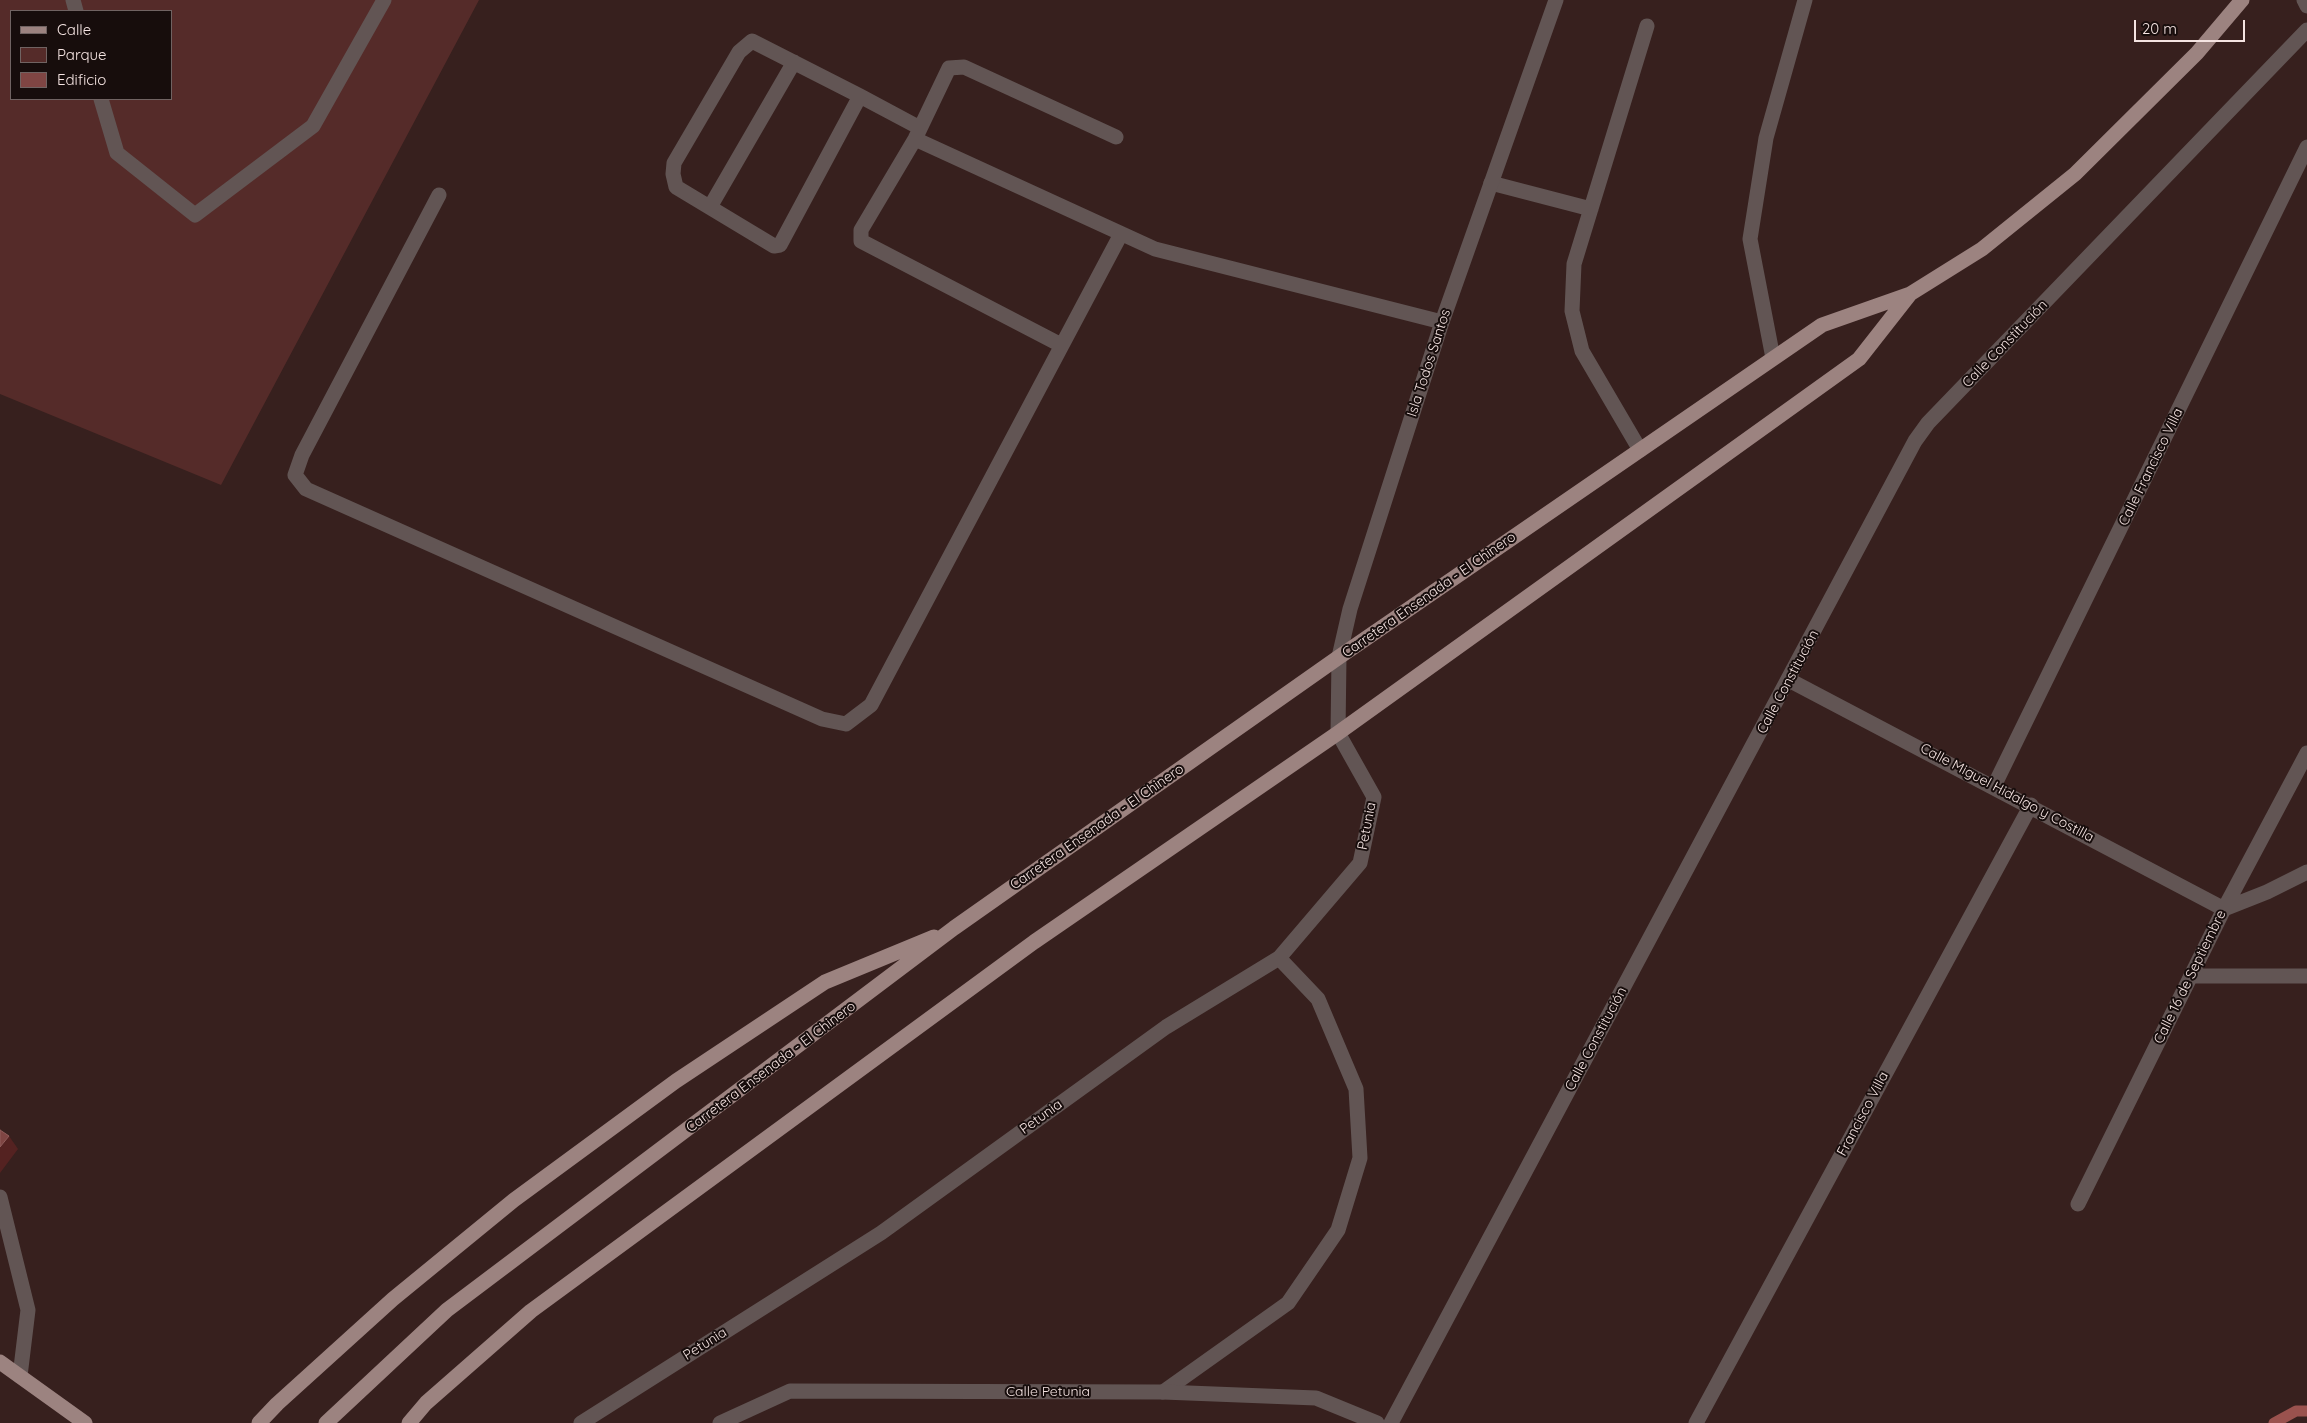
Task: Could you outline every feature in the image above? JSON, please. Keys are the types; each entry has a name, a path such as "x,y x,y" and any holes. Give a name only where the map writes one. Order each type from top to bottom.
{"main road":[{"name":"Carretera Ensenada - El Chinero","path":"326,1423 447,1310 954,928 1339,657 1822,325 1910,294 1982,249 2075,174 2197,53 2242,0"},
{"name":"Carretera Ensenada - El Chinero","path":"409,1423 426,1403 530,1311 1034,942 1338,733 1859,359 1910,294"},
{"path":"260,1423 277,1404 393,1299 514,1200 676,1081 826,982 954,928"},
{"path":"0,1362 84,1423"}],"street":[{"path":"101,100 116,153 196,214 313,126 384,0"},
{"name":"Isla Todos Santos","path":"1338,733 1339,657 1350,609 1442,322 1556,0"},
{"path":"1773,358 1750,238 1766,138 1805,0"},
{"path":"2304,0 2307,6"},
{"path":"1640,450 1582,352 1572,311 1574,264 1647,26"},
{"name":"Calle Constitución","path":"1391,1423 1915,441 1928,423 2307,30"},
{"path":"860,96 780,245 774,246 676,186 674,163 739,52 752,41 860,96 917,134 1155,249 1442,322"},
{"path":"710,207 794,62"},
{"path":"1062,346 861,241 861,230 917,134 949,68 964,67 1116,137"},
{"name":"Calle Francisco Villa","path":"1994,786 2307,147"},
{"path":"1491,183 1591,209"},
{"path":"439,195 302,455 295,475 306,489 822,719 846,724 872,705 1121,234"},
{"name":"Calle Miguel Hidalgo y Costilla","path":"1789,680 2031,805 2224,909"},
{"name":"Petunia","path":"581,1423 881,1233 1166,1027 1279,958 1360,863 1374,797 1338,733"},
{"name":"Calle 16 de Septiembre","path":"2078,1204 2224,909 2307,753"},
{"name":"Francisco Villa","path":"1696,1423 2031,805"},
{"path":"2224,909 2267,892 2307,872"},
{"path":"1164,1392 1288,1303 1338,1230 1360,1158 1356,1089 1318,999 1279,958"},
{"path":"2191,976 2307,976"},
{"path":"0,1197 28,1310 20,1376"},
{"name":"Calle Petunia","path":"720,1423 790,1391 1164,1392 1316,1398 1377,1423"}],"green space":[{"path":"0,0 479,0 221,485 0,394"}],"building":[{"path":"0,1130 9,1136 0,1147"}],"waterway":[{"path":"2274,1423 2296,1411 2307,1411"}]}
